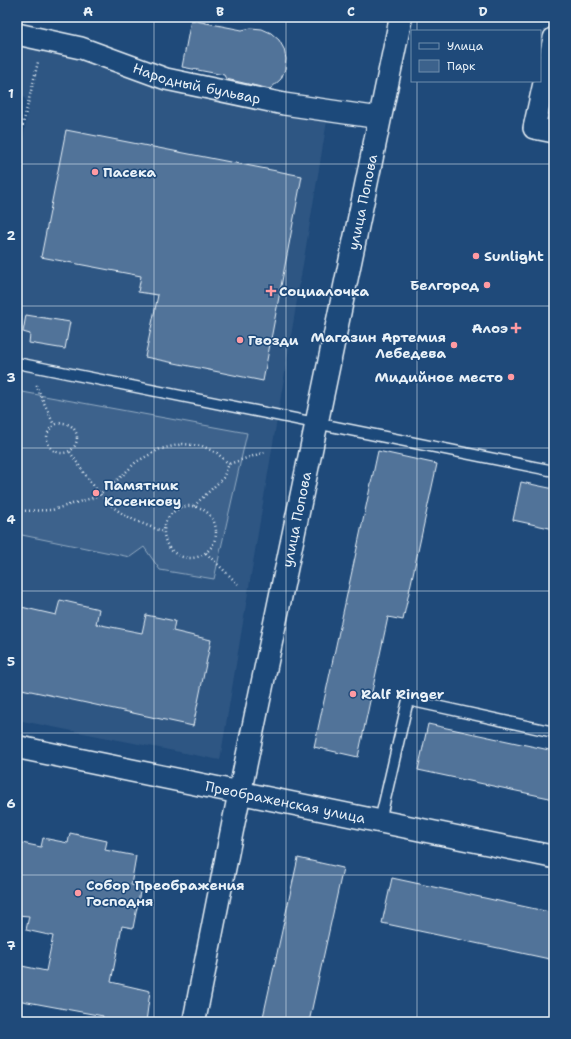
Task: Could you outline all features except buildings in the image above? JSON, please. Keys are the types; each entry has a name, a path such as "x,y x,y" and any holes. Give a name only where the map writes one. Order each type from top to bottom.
{"main road":[{"name":"улица Попова","path":"194,1022 401,17"},
{"name":"Преображенская улица","path":"17,747 554,857"}],"street":[{"name":"Народный бульвар","path":"17,34 80,48 166,79 284,104 380,118"},
{"path":"554,38 534,128 554,132"}],"lane":[{"path":"22,364 554,472"},
{"path":"380,821 408,700 554,732"}],"path":[{"path":"17,150 43,40"},
{"path":"22,364 54,425"},
{"path":"65,423 75,430 77,442 70,452 58,454 48,446 46,435 54,425 65,423"},
{"path":"17,511 52,510 81,502 100,494 136,462 160,449 183,444 202,446 217,453 229,464"},
{"path":"70,452 100,494 119,512 162,531"},
{"path":"194,506 223,478 229,464 265,452"},
{"path":"194,506 208,512 216,525 215,541 206,553 192,559 177,556 166,546 162,531 168,517 179,507 194,506"},
{"path":"206,553 238,584"}],"shaded area":[{"path":"17,37 330,103 220,760 17,720 17,174 29,104 17,88"}],"green space":[{"path":"554,46 554,130 537,126"},
{"path":"17,391 247,433 214,579 160,570 144,547 130,557 17,534"}],"place":[{"name":"Пасека","path":"95,172"},
{"name":"Sunlight","path":"476,256"},
{"name":"Белгород","path":"487,285"},
{"name":"Социалочка","path":"271,291"},
{"name":"Алоэ","path":"516,328"},
{"name":"Гвозди","path":"240,340"},
{"name":"Магазин Артемия Лебедева","path":"454,345"},
{"name":"Мидийное место","path":"511,377"},
{"name":"Памятник Косенкову","path":"96,493"},
{"name":"Ralf Ringer","path":"353,694"},
{"name":"Собор Преображения Господня","path":"78,893"}]}
